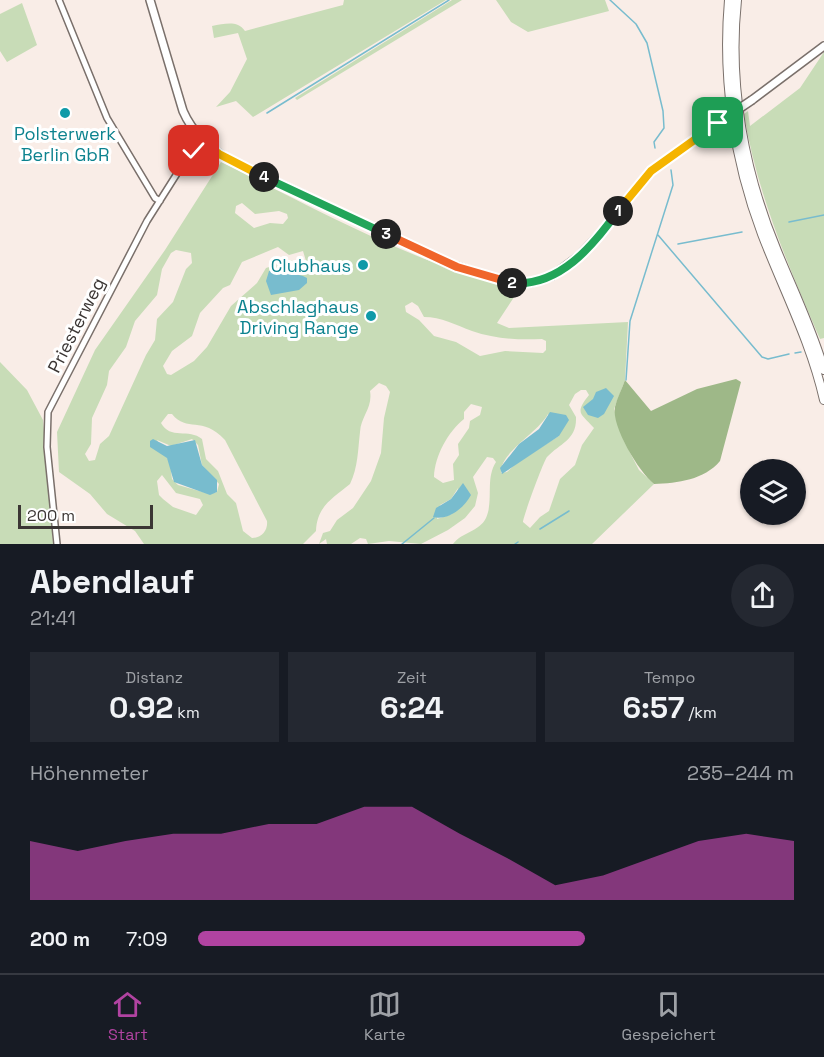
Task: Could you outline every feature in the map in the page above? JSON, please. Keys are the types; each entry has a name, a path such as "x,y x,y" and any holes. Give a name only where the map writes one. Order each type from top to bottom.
{"highway":[{"path":"729,0 728,74 739,156 758,224 809,346 824,400"},
{"path":"737,0 735,74 746,154 768,229 809,326 824,370"}],"main road":[{"path":"150,0 183,111 203,142 219,154 447,263 503,281 530,283 549,278 565,267 600,234 651,171 824,46"}],"street":[{"path":"59,0 107,118 159,201"},
{"name":"Priesterweg","path":"57,544 46,439 48,412 141,231 187,159 203,142"}],"green space":[{"path":"344,0 446,0 253,117 236,101 216,107 230,92 247,59 238,33 214,38 212,26 234,24 245,31 343,5"},
{"path":"452,0 462,0 297,100 295,98"},
{"path":"496,0 605,0 609,11 528,32 511,22"},
{"path":"22,3 37,45 7,62 0,51 0,14"},
{"path":"824,52 824,338 820,339 765,201 744,114 748,111 750,126 800,88"},
{"path":"221,162 406,251 482,279 520,288 497,323 509,328 628,322 625,380 614,409 624,441 639,470 654,484 592,544 453,544 483,523 486,518 491,475 496,462 493,458 487,457 473,477 478,493 475,506 465,518 448,530 421,544 389,541 368,544 366,539 360,538 351,544 327,544 326,539 319,544 323,533 330,531 337,520 353,508 371,481 381,453 384,418 390,392 386,386 379,383 370,391 370,402 361,426 353,478 350,484 327,503 319,515 316,531 303,544 144,544 135,531 107,514 90,494 59,472 57,432 95,350 165,250","holes":["242,203 255,214 279,211 287,214 288,218 283,224 270,223 254,228 235,213 236,206","278,247 289,255 303,251 306,261 297,263 290,260 266,268 257,283 231,306 207,347 194,361 171,375 167,374 163,366 172,351 192,336 200,313 223,288 230,285 242,262","176,250 191,253 192,263 186,269 173,302 157,319 155,340 109,436 100,444 95,460 89,461 85,454 91,444 92,418 107,385 109,371 126,347 135,321 157,295 162,269 171,253","412,302 418,306 424,317 442,320 489,336 542,339 546,341 546,350 543,353 505,351 480,356 456,342 434,336 419,320 406,312 405,306","586,390 589,395 582,406 581,413 594,428 582,445 575,465 560,479 549,511 530,528 523,522 542,468 547,457 571,436 576,425 576,417 569,405 575,394","471,404 482,407 480,415 470,421 469,428 458,444 459,455 453,464 454,480 443,483 434,477 437,460 443,445 464,419 464,412","168,414 172,414 183,423 209,428 225,440 267,521 264,533 252,538 243,531 236,503 227,494 218,471 206,459 202,439 191,434 169,431 161,423","548,414 559,436 519,461 507,472 501,473 506,458","192,439 198,445 202,465 219,484 217,492 210,494 178,485 172,479 170,463 157,440 171,446","162,475 176,493 200,499 203,505 196,515 173,507 159,495 157,481","458,488 452,514 437,519 440,505 451,499"]},
{"path":"0,362 27,390 43,420 53,544 0,544"},
{"path":"736,379 741,382 720,461 706,472 690,479 654,484 641,470 627,448 617,425 615,407 625,380 651,411 697,389"}],"water":[{"path":"274,269 303,276 307,278 307,283 299,290 271,295 266,281 269,271"},
{"path":"606,388 614,396 604,414 598,418 588,415 583,407 593,399 596,392"},
{"path":"550,412 566,415 569,420 559,436 502,474 500,468 519,444 539,429"},
{"path":"153,439 167,446 195,440 202,465 217,480 217,492 210,495 174,482 167,458 150,447 150,441"},
{"path":"463,483 471,495 464,504 450,515 433,517 436,508 451,499"}],"waterway":[{"path":"267,113 449,0"},
{"path":"610,0 636,24 647,43 663,111 664,128 654,142 655,148"},
{"path":"626,380 630,321 673,185 671,170"},
{"path":"789,222 824,215"},
{"path":"678,244 742,232"},
{"path":"658,235 762,357 768,359 789,354"},
{"path":"795,353 801,352"},
{"path":"540,529 569,511"},
{"path":"402,544 434,518"}],"place":[{"name":"Polsterwerk Berlin GbR","path":"65,113"},
{"name":"Clubhaus","path":"363,265"},
{"name":"Abschlaghaus Driving Range","path":"371,316"}],"route":[{"path":"194,151 203,142 232,161 438,259 473,272 521,284 537,282 559,272 591,244 651,171 718,123"}]}
